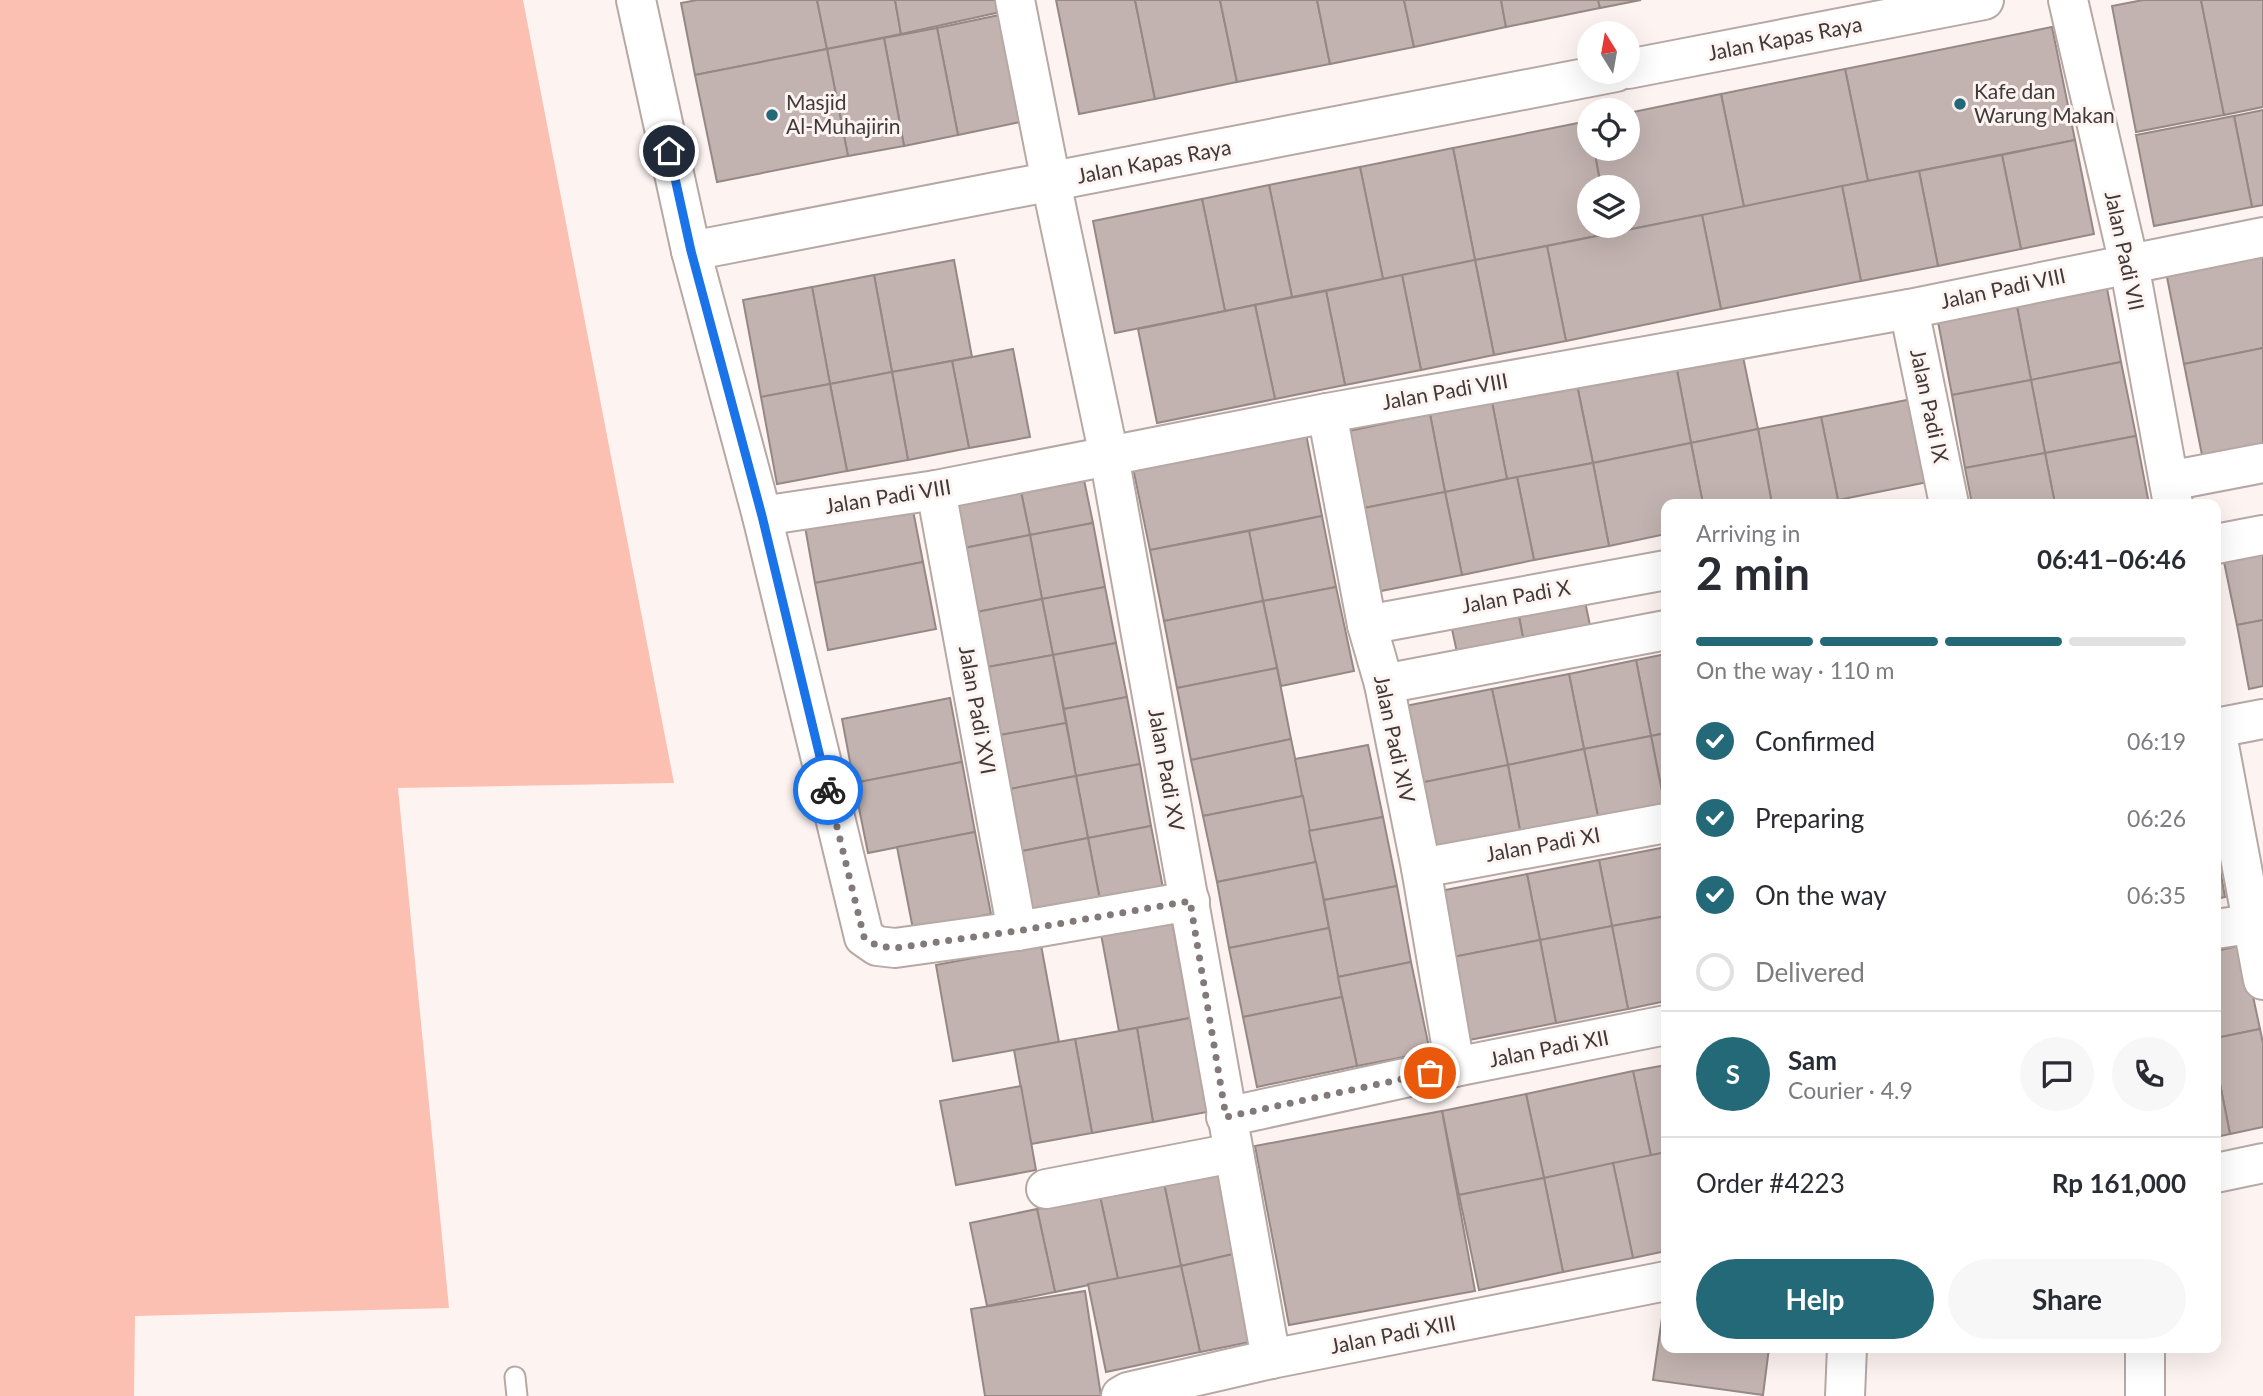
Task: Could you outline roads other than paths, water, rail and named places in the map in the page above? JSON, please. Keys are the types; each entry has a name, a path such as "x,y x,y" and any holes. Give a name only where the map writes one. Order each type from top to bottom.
{"street":[{"path":"636,0 691,251 762,516 864,937 877,946 895,948 1017,931 1190,901"},
{"name":"Jalan Padi XV","path":"1015,0 1110,456 1271,1359"},
{"name":"Jalan Kapas Raya","path":"1640,67 1984,0"},
{"name":"Jalan Padi VII","path":"2068,0 2129,264 2171,493"},
{"name":"Jalan Kapas Raya","path":"691,251 1577,80"},
{"name":"Jalan Padi VIII","path":"762,516 936,490 1327,413 1909,309 2263,237"},
{"name":"Jalan Padi IX","path":"1909,309 1948,499"},
{"name":"Jalan Padi XIV","path":"1327,413 1367,625 1384,684 1421,867 1455,1067"},
{"path":"2171,493 2263,463"},
{"name":"Jalan Padi XVI","path":"936,490 1017,931"},
{"path":"2221,543 2263,535"},
{"name":"Jalan Padi X","path":"1367,625 1661,571"},
{"path":"1384,684 1661,631"},
{"path":"2221,727 2263,719"},
{"path":"2221,751 2258,923 2263,980"},
{"name":"Jalan Padi XI","path":"1421,867 1661,823"},
{"path":"2221,928 2258,923"},
{"name":"Jalan Padi XII","path":"1046,1189 1455,1067 1661,1026"},
{"path":"2221,1172 2263,1163"},
{"name":"Jalan Padi XIII","path":"1121,1396 1128,1392 1271,1359 1661,1282"},
{"path":"1845,1396 1847,1353"},
{"path":"2145,1353 2145,1396"}],"place":[{"name":"Kafe dan Warung Makan","path":"1960,104"},
{"name":"Masjid Al-Muhajirin","path":"772,115"}]}
